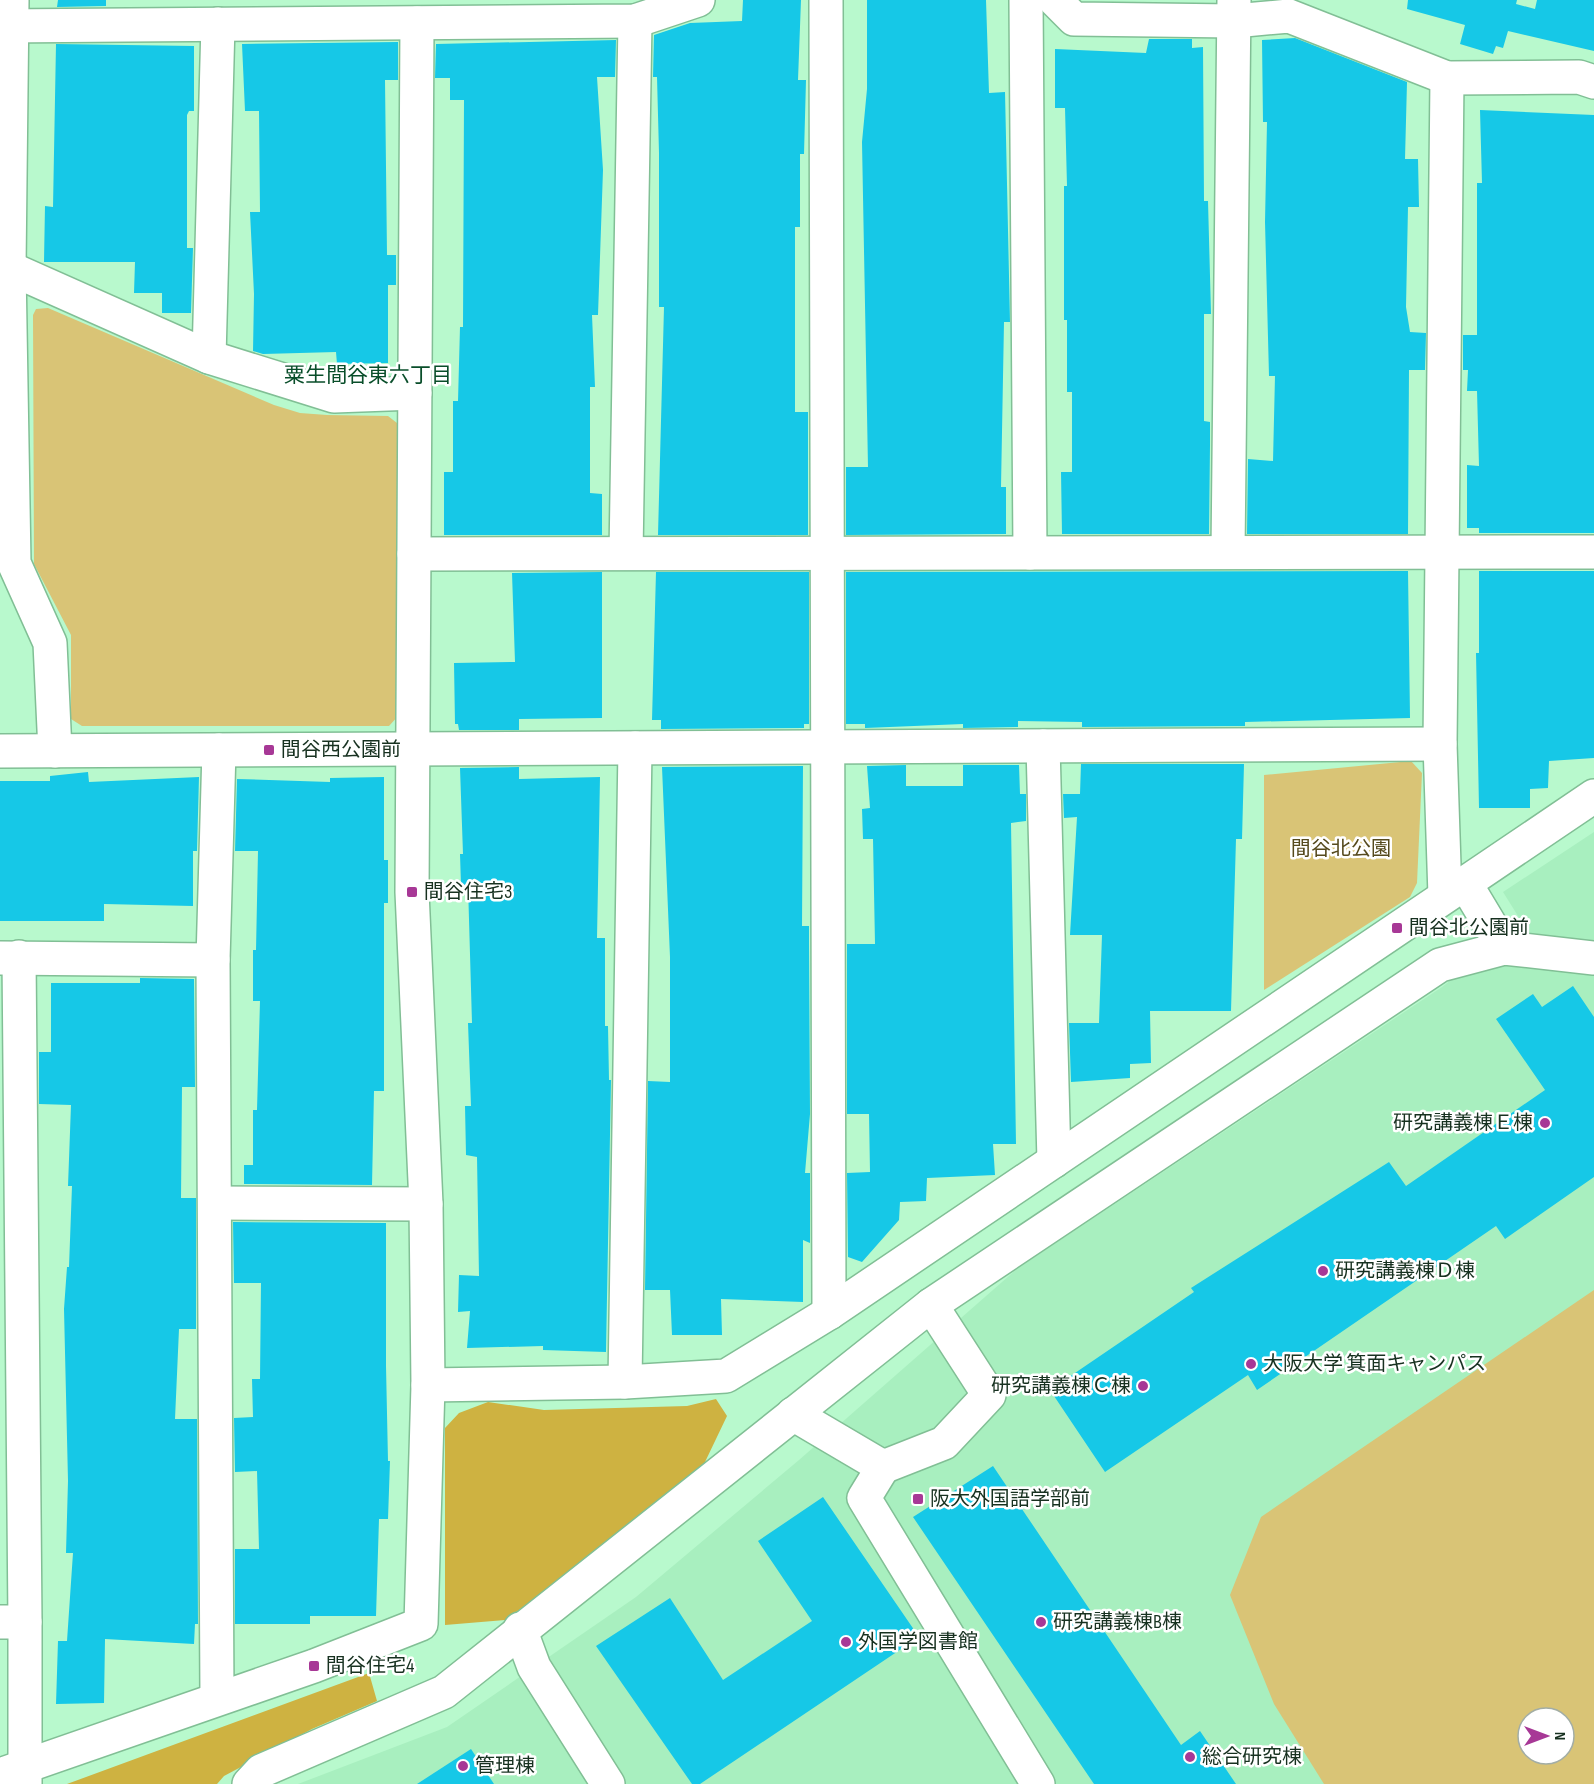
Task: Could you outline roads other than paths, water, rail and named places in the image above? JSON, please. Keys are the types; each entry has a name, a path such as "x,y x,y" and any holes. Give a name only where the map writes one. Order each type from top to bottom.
{"street":[{"path":"55,751 50,643 14,562 8,17 218,24 635,21 698,0"},
{"path":"826,0 829,1313"},
{"path":"1026,0 1030,553"},
{"path":"1055,0 1074,19 1234,11 1289,16 1447,78 1579,77 1594,82"},
{"path":"1228,552 1234,11"},
{"path":"626,553 635,21"},
{"path":"213,960 10,958 13,1622 17,1776 217,1698 314,1666 421,1624 428,1385 426,1204 412,892 417,23"},
{"path":"209,357 218,24"},
{"path":"1447,78 1440,744 1455,889 1504,948"},
{"path":"9,268 209,357 334,396 415,393"},
{"path":"414,554 1594,552"},
{"path":"0,751 1440,744"},
{"path":"1043,746 1053,1161"},
{"path":"625,1382 635,748"},
{"path":"217,1698 213,960 219,750"},
{"path":"428,1385 625,1382 726,1376 829,1313 1594,796"},
{"path":"249,1784 261,1771 444,1692 520,1629 931,1305 1440,965 1504,948 1594,958"},
{"path":"216,1203 426,1204"},
{"path":"931,1305 989,1395 944,1443 883,1467 864,1498 1038,1784"},
{"path":"793,1414 883,1467"},
{"path":"520,1629 534,1667 608,1784"}],"place":[{"name":"間谷西公園前","path":"269,750"},
{"name":"間谷住宅3","path":"412,892"},
{"name":"間谷北公園前","path":"1397,928"},
{"name":"研究講義棟Ｅ棟","path":"1545,1123"},
{"name":"研究講義棟Ｄ棟","path":"1323,1271"},
{"name":"大阪大学 箕面キャンパス","path":"1251,1364"},
{"name":"研究講義棟Ｃ棟","path":"1143,1386"},
{"name":"阪大外国語学部前","path":"918,1499"},
{"name":"研究講義棟B棟","path":"1041,1622"},
{"name":"外国学図書館","path":"846,1642"},
{"name":"間谷住宅4","path":"314,1666"},
{"name":"総合研究棟","path":"1190,1757"},
{"name":"管理棟","path":"463,1766"}],"district":[{"name":"粟生間谷東六丁目","path":"368,375"}],"park label":[{"name":"間谷北公園","path":"1341,849"}]}
